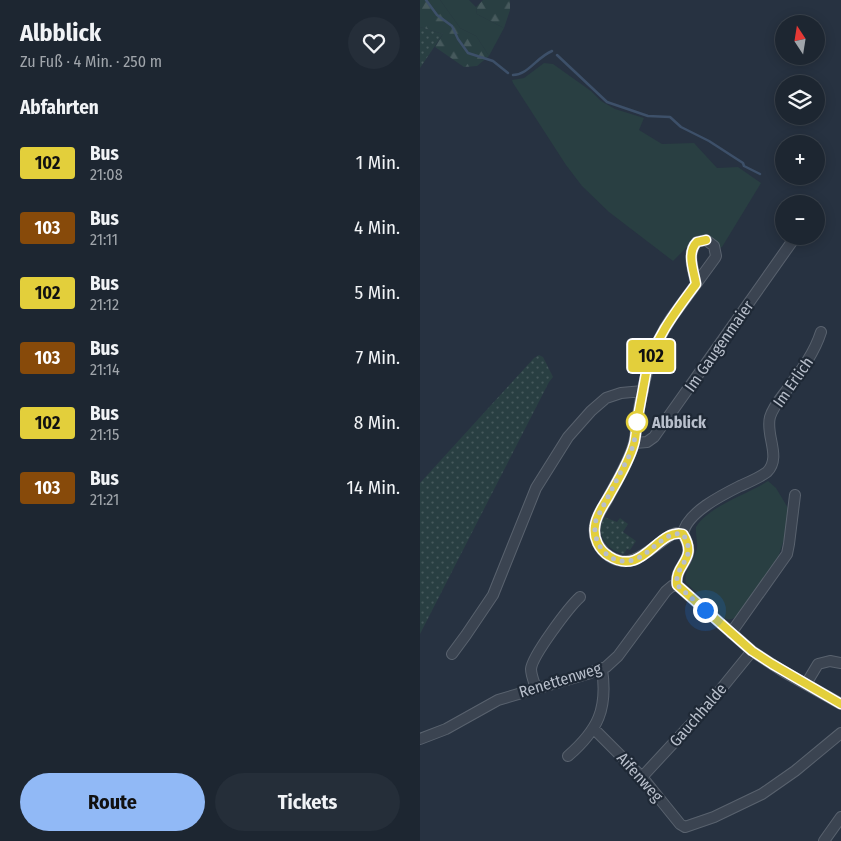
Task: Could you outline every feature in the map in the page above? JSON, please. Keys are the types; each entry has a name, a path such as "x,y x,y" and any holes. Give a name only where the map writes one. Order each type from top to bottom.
{"street":[{"name":"Im Gaugenmaier","path":"634,443 649,442 658,433 790,245"},
{"path":"696,284 672,317 657,343 648,366 634,443 618,480 596,520 594,530 598,544 611,557 627,561 646,554 671,535 676,533 683,534 689,554 677,575 677,585 752,651 841,704"},
{"name":"Im Erlich","path":"683,534 686,524 692,516 724,495 762,475 770,468 773,461 773,453 768,431 770,416 815,349 822,332"},
{"path":"452,654 493,594 536,488 563,444 586,416 603,400 621,393 643,391"},
{"path":"731,633 785,557 790,544 795,495"},
{"name":"Renettenweg","path":"420,739 446,729 498,700 602,669 618,656 666,591 672,586 677,585"},
{"path":"536,688 531,672 534,660 570,607 580,597"},
{"name":"Gauchhalde","path":"642,777 704,710 752,651"},
{"path":"806,684 818,664 830,661 841,663"},
{"path":"568,756 594,728 604,697 602,669"},
{"name":"Aifenweg","path":"594,728 642,777 684,827 690,827 714,817 762,794 795,771 841,733"},
{"path":"824,841 841,817"}],"green space":[{"path":"420,0 440,0 460,28 476,36 489,56 477,66 464,67 435,47 443,34 420,27"},
{"path":"440,0 469,0 476,7 477,14 504,28 489,56 476,36 460,28"},
{"path":"483,0 510,0 510,10 504,28 477,14 476,7"},
{"path":"420,27 443,34 420,68"},
{"path":"544,63 553,64 591,91 601,101 615,109 644,118 639,130 662,144 694,143 717,168 738,167 761,183 722,247 720,248 716,242 693,241 673,261 609,212 582,186 566,165 512,80 524,78"},
{"path":"539,355 543,357 553,377 420,634 420,483 534,358"},
{"path":"768,481 776,488 788,508 784,539 778,558 738,615 732,619 726,619 686,583 687,571 697,549 696,527 702,519 719,506"},
{"path":"604,517 617,522 620,518 628,524 623,532 636,541 630,550 627,549 624,554 612,549 604,540 601,529"}],"waterway":[{"path":"426,0 437,15 452,26 468,53 493,61 508,73"},
{"path":"513,75 528,69 552,51"},
{"path":"557,55 607,102 648,116 670,117 681,127 709,141 743,163 744,166 760,174"}],"bus line":[{"name":"102","path":"706,240 697,242 692,249 691,256 696,284 665,328 652,354 646,372 634,443 618,480 598,516 594,527 596,538 605,553 614,559 627,561 640,558 671,535 676,533 683,534 689,554 677,575 677,585 752,651 841,704"}],"place":[{"name":"Albblick","path":"637,422"}],"route":[{"path":"637,422 634,443 630,454 596,520 594,530 598,544 602,550 614,559 627,561 640,558 671,535 676,533 683,534 689,554 677,575 677,585 705,610"}]}
